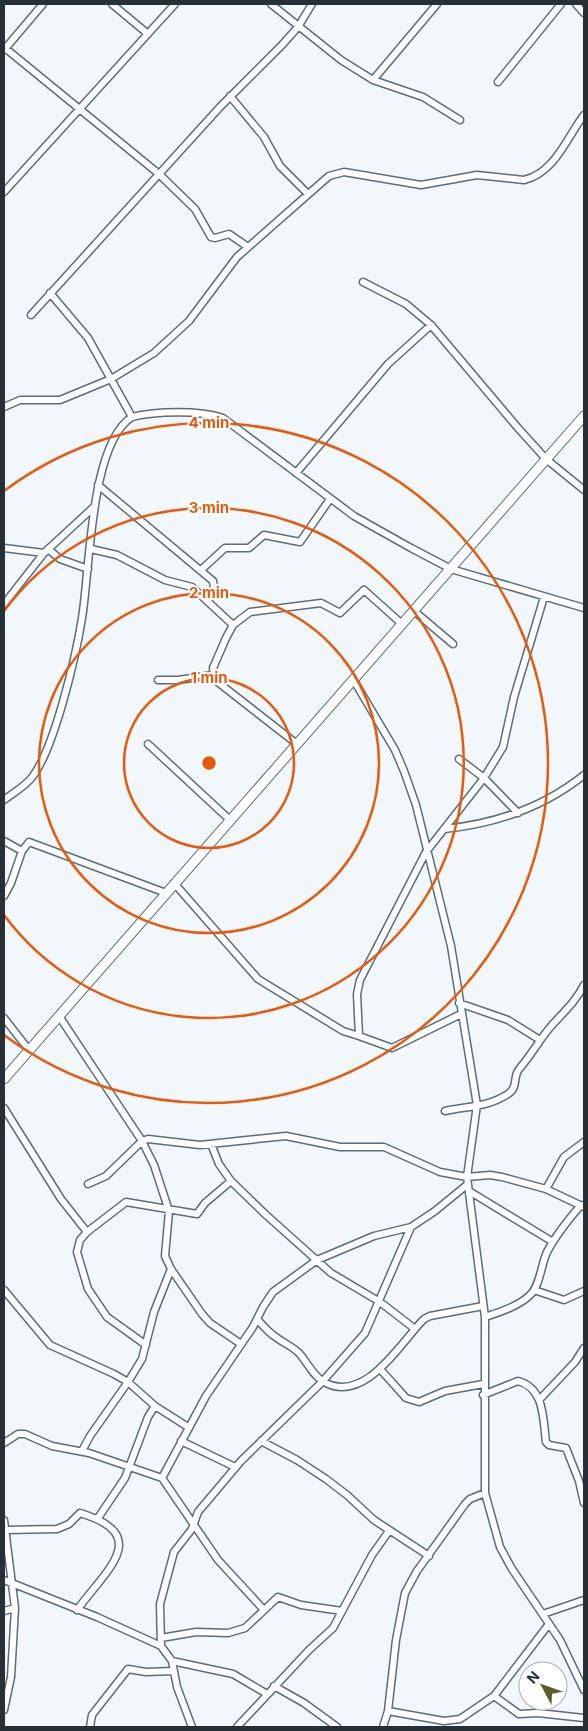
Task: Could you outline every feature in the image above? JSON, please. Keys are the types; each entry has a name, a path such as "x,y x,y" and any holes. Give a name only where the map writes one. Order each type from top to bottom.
{"main road":[{"path":"4,1079 584,416"}],"street":[{"path":"43,4 4,49 159,174 195,209 212,237 216,238 229,234 248,247"},
{"path":"112,4 148,34"},
{"path":"4,192 175,4"},
{"path":"271,4 341,60 373,80 423,97 460,120"},
{"path":"31,315 230,96 298,27 312,4"},
{"path":"373,80 436,4"},
{"path":"498,82 561,4"},
{"path":"576,4 584,13"},
{"path":"230,96 264,137 280,166 307,193"},
{"path":"4,407 20,400 60,400 111,379 154,353 189,321 227,268 307,193 328,176 344,172 421,185 471,175 518,180 532,178 544,170 557,157 584,114"},
{"path":"364,282 406,304 431,325 546,458 584,490"},
{"path":"50,292 88,338 132,417"},
{"path":"296,473 388,364 431,325"},
{"path":"4,800 34,775 48,743 75,656 91,549 98,485 104,460 118,428 132,417 156,414 202,414 223,418 330,499 372,527 451,569 584,608"},
{"path":"98,485 201,570 214,584 208,601"},
{"path":"201,570 225,548 249,548 264,535 300,542 330,499"},
{"path":"4,604 46,551 95,506"},
{"path":"4,548 46,551 62,560 88,569"},
{"path":"91,549 117,555 165,580 192,587 234,624"},
{"path":"297,744 220,685 213,675 213,668 234,624 250,612 268,608 321,603 340,613 364,590 402,624"},
{"path":"359,1036 357,994 360,980 426,852 484,778 503,747 514,697 544,597"},
{"path":"414,611 453,644"},
{"path":"158,680 178,680 213,675"},
{"path":"353,679 390,742 404,771 416,805 426,852 449,934 477,1105 468,1180 485,1317 483,1384 484,1493 500,1547 512,1569 570,1658 584,1690"},
{"path":"148,744 230,820"},
{"path":"459,759 484,778 518,813"},
{"path":"444,829 472,826 518,813 558,792 584,774"},
{"path":"4,841 22,851"},
{"path":"4,896 11,883 22,851 29,842 166,893"},
{"path":"174,883 258,979 343,1032 359,1036 386,1048 396,1047 461,1014"},
{"path":"446,1111 477,1105 486,1106 510,1093 516,1084 517,1071 540,1040 582,993 584,985"},
{"path":"459,1003 508,1020 540,1040"},
{"path":"59,1016 142,1141 156,1172 169,1211 166,1256 171,1269 210,1323 241,1344"},
{"path":"4,1018 28,1050"},
{"path":"4,1108 61,1199 87,1232"},
{"path":"88,1184 106,1176 142,1141 152,1139 211,1144 286,1136 340,1147 384,1147 427,1168 468,1180 490,1175 502,1177 546,1189 583,1206 553,1242 540,1268 534,1290 529,1296 509,1308 485,1317"},
{"path":"546,1189 564,1156 584,1142"},
{"path":"211,1144 216,1159 231,1181 318,1260 342,1281 380,1302 415,1329"},
{"path":"162,1478 188,1427 257,1319 266,1301 277,1288 318,1260 374,1236 411,1227 435,1211 468,1180"},
{"path":"146,1345 107,1318 88,1288 77,1252 80,1240 87,1232 126,1202 169,1211 197,1214 205,1203 231,1181"},
{"path":"469,1191 553,1242"},
{"path":"161,1646 160,1604 174,1552 194,1524 198,1512 235,1467 322,1382 365,1333 411,1227"},
{"path":"82,1451 142,1359 156,1307 171,1269"},
{"path":"4,1290 50,1345 128,1382 155,1406 188,1427"},
{"path":"534,1290 564,1300 584,1291"},
{"path":"257,1319 270,1332 299,1354 322,1382 339,1387 348,1387 360,1383 380,1369 415,1329 430,1316 483,1306"},
{"path":"540,1399 575,1362 584,1348"},
{"path":"380,1369 406,1398 419,1402 445,1391 483,1384"},
{"path":"483,1395 518,1381 522,1382 540,1399 546,1442 549,1445 566,1448 579,1481 584,1503"},
{"path":"98,1518 125,1478 148,1417 155,1406"},
{"path":"4,1442 22,1434 60,1448 82,1451 162,1478 218,1560 264,1610"},
{"path":"182,1441 235,1467"},
{"path":"261,1441 297,1460 340,1489 389,1531 428,1556"},
{"path":"383,1727 388,1711 396,1640 405,1593 410,1580 470,1499 484,1493"},
{"path":"5,1530 57,1529 69,1524 80,1513 98,1518 118,1535 120,1549 114,1562 77,1610"},
{"path":"4,1520 15,1608 11,1677 4,1710"},
{"path":"237,1727 274,1686 329,1633 372,1555 389,1531"},
{"path":"4,1580 161,1646 172,1661 173,1671 192,1727"},
{"path":"161,1638 196,1632 228,1633 245,1628 278,1598 301,1605 342,1611"},
{"path":"542,1614 584,1600"},
{"path":"4,1611 15,1608"},
{"path":"388,1711 444,1721 460,1719 494,1696 549,1624"},
{"path":"172,1661 233,1674 267,1694"},
{"path":"90,1727 92,1715 128,1669 146,1672 173,1671"},
{"path":"274,1686 304,1703 337,1727"},
{"path":"494,1696 519,1714 538,1713 584,1718"},
{"path":"460,1719 465,1727"}]}
